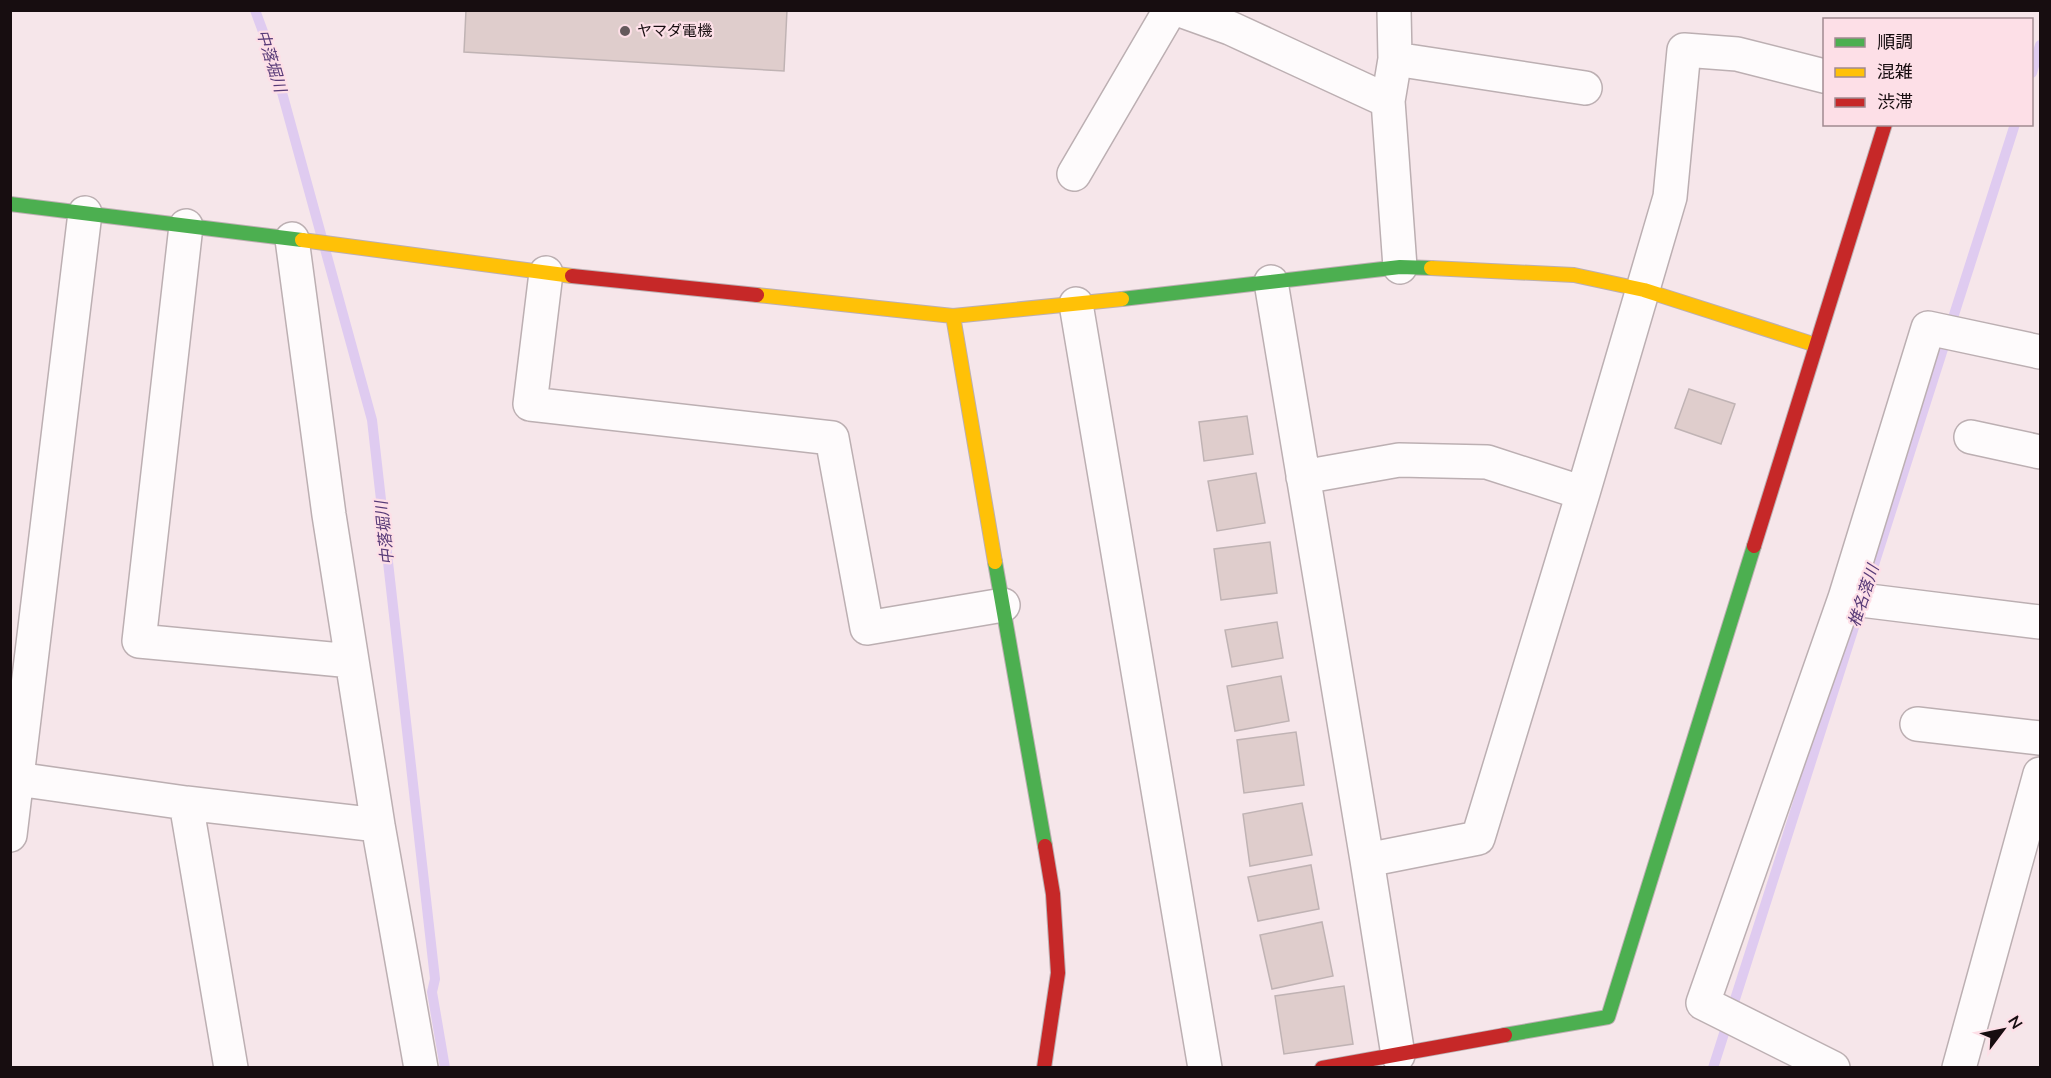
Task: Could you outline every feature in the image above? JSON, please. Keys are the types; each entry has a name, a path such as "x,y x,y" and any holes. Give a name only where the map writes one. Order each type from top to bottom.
{"street":[{"path":"1074,174 1170,10"},
{"path":"1180,10 1230,28 1388,101"},
{"path":"1394,10 1395,59 1388,101 1400,267"},
{"path":"1367,860 1478,838 1670,197 1683,50 1737,54 1823,76"},
{"path":"1395,59 1585,88"},
{"path":"1322,1068 1608,1017 1884,126"},
{"path":"10,204 546,273 953,316 1400,267 1574,275 1644,290 1816,345"},
{"path":"10,835 85,213"},
{"path":"186,226 139,641 352,661"},
{"path":"292,239 329,515 378,825 421,1068"},
{"path":"546,273 530,404 832,438 867,628 1003,605"},
{"path":"1271,282 1398,1055"},
{"path":"1076,304 1205,1068"},
{"path":"953,316 1053,894 1058,973 1044,1068"},
{"path":"1833,1068 1702,1003 1845,598 1928,328 2040,352"},
{"path":"1971,437 2040,452"},
{"path":"1303,477 1399,460 1487,462 1583,493"},
{"path":"1845,598 2040,622"},
{"path":"1917,724 2040,738"},
{"path":"1959,1068 2040,774"},
{"path":"17,779 186,803 378,825"},
{"path":"186,803 231,1068"}],"building":[{"name":"ヤマダ電機","path":"466,10 787,10 784,71 464,52"},
{"path":"1689,389 1735,404 1721,444 1675,428"},
{"path":"1247,416 1253,454 1204,461 1199,422"},
{"path":"1256,473 1265,523 1217,531 1208,481"},
{"path":"1270,542 1277,593 1221,600 1214,549"},
{"path":"1277,622 1283,658 1232,667 1225,630"},
{"path":"1281,676 1289,721 1235,731 1227,686"},
{"path":"1296,732 1304,785 1244,793 1237,740"},
{"path":"1302,803 1312,855 1250,866 1243,814"},
{"path":"1311,865 1319,909 1258,921 1248,877"},
{"path":"1322,922 1333,976 1272,989 1260,935"},
{"path":"1344,986 1353,1044 1284,1054 1275,996"}],"waterway":[{"name":"中落堀川","path":"255,10 272,56 372,420 435,979 432,992 445,1068"},
{"name":"椎名落川","path":"2033,70 2040,45"},
{"name":"椎名落川","path":"1713,1068 2014,126"}],"traffic: fast":[{"path":"10,204 302,240"},
{"path":"1122,299 1400,267 1431,268"},
{"path":"1505,1035 1608,1017 1754,546"},
{"path":"995,562 1045,846"}],"traffic: slow":[{"path":"302,240 572,276"},
{"path":"1431,268 1574,275 1644,290 1816,345"},
{"path":"757,295 953,316 1122,299"},
{"path":"953,316 995,562"}],"traffic: jam":[{"path":"1754,546 1884,126"},
{"path":"572,276 757,295"},
{"path":"1044,1068 1058,973 1053,894 1045,846"},
{"path":"1322,1068 1505,1035"}],"place":[{"name":"ヤマダ電機","path":"625,31"}]}
